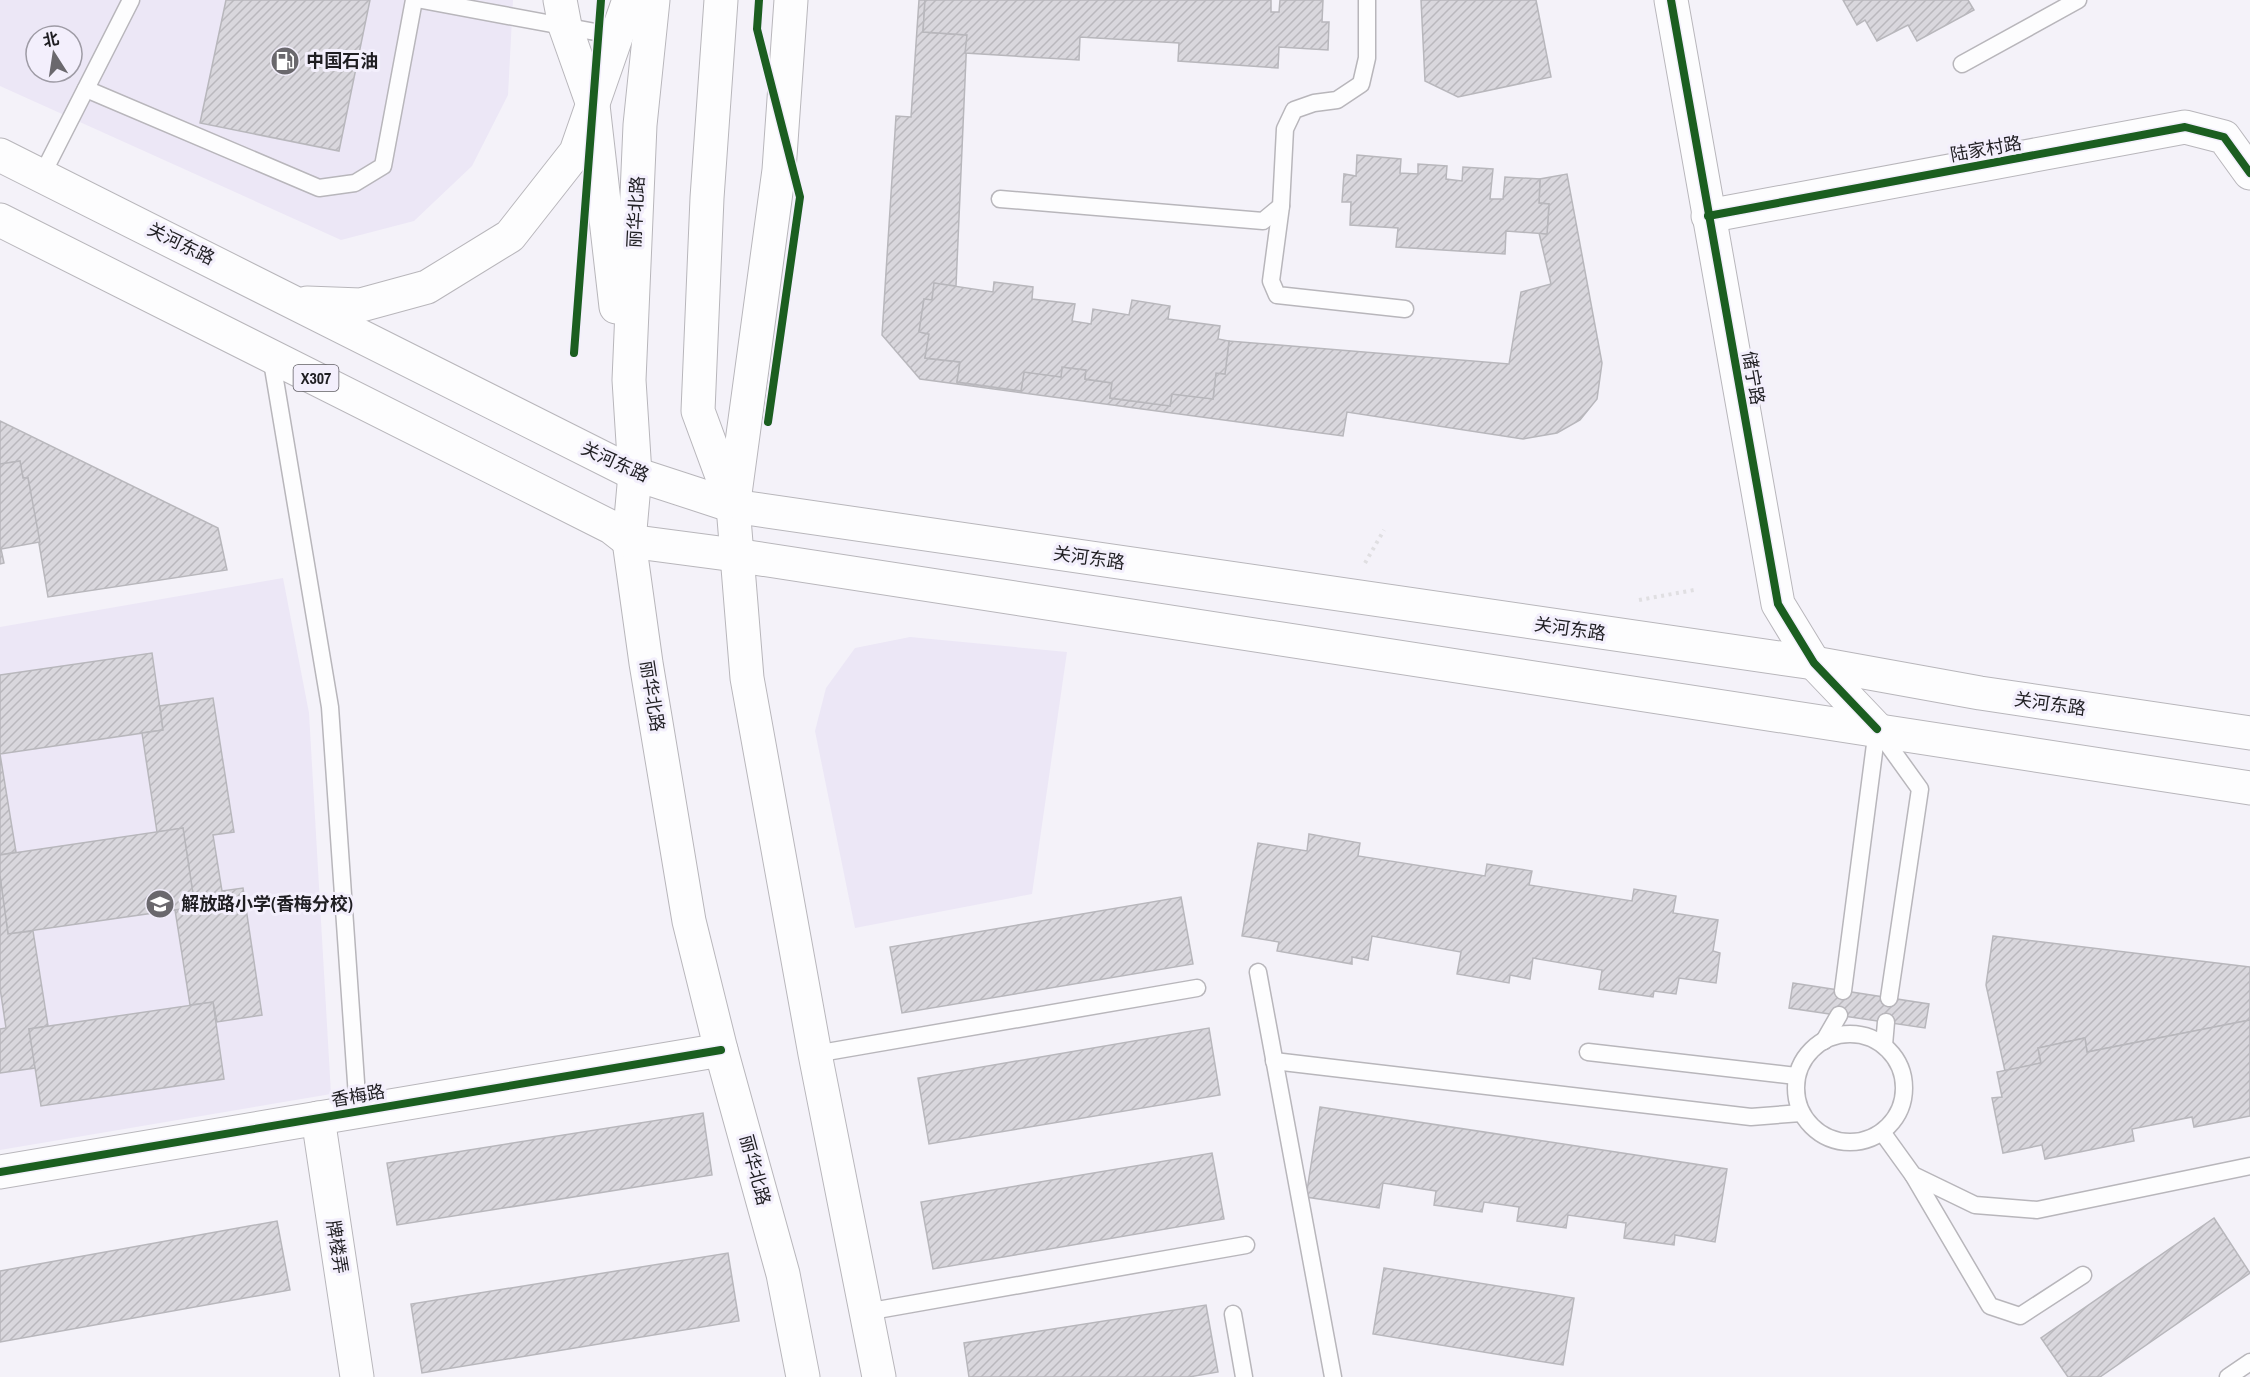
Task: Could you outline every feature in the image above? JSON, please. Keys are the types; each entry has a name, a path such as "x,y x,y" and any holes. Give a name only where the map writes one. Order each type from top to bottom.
{"main road":[{"path":"297,302 362,305 427,287 510,236 576,152 629,0"},
{"name":"丽华北路","path":"653,0 640,125 629,380 635,474 629,541 646,663 689,921 721,1050 783,1274 802,1377"},
{"path":"720,0 707,198 698,411 733,506"},
{"path":"791,0 779,170 733,506 735,555 747,678 815,1054 879,1377"},
{"name":"储宁路","path":"1671,0 1778,604 1814,663 1877,729"},
{"path":"562,13 593,105 635,474"},
{"name":"陆家村路","path":"1708,216 2185,127 2224,137 2250,173"},
{"name":"关河东路","path":"0,155 297,302 635,474 733,506 1814,663 1980,693 2250,733"},
{"name":"X307","path":"0,220 611,527 629,541 735,555 1877,729 2250,788"},
{"name":"香梅路","path":"0,1172 721,1050"},
{"name":"牌楼弄","path":"318,1118 357,1377"}],"lane":[{"path":"42,175 131,0"},
{"path":"86,89 319,188 355,183 383,166 414,0"},
{"path":"422,0 562,13 616,36"},
{"path":"1367,0 1367,58 1361,84 1337,100 1314,103 1294,110 1285,129 1281,206 1271,281 1277,295 1405,309"},
{"path":"1962,64 2078,0"},
{"path":"1000,199 1263,221 1281,206"},
{"path":"270,354 330,707 358,1111"},
{"path":"1843,991 1877,729"},
{"path":"1877,729 1920,789 1889,998"},
{"path":"1258,972 1333,1377"},
{"path":"815,1054 1197,988"},
{"path":"1824,1041 1839,1015"},
{"path":"1884,1045 1886,1022"},
{"path":"1853,1034 1869,1037 1884,1045 1895,1057 1902,1073 1905,1089 1898,1113 1882,1132 1865,1141 1846,1143 1828,1139 1812,1128 1801,1113 1795,1095 1796,1076 1804,1059 1833,1036 1853,1034"},
{"path":"1588,1052 1796,1076"},
{"path":"1274,1061 1751,1117 1801,1113"},
{"path":"1882,1132 1913,1175 1990,1306 2020,1316 2083,1275"},
{"path":"1913,1175 1975,1205 2037,1210 2250,1166"},
{"path":"866,1312 1246,1245"},
{"path":"1233,1314 1244,1377"},
{"path":"2228,1377 2250,1362"}],"shaded area":[{"path":"0,0 513,0 508,95 472,166 414,221 341,240 0,86"},
{"name":"解放路小学(香梅分校)","path":"283,578 309,713 331,1094 0,1150 0,627"},
{"path":"910,637 1067,652 1032,894 855,928 815,731 826,688 855,648"}],"building":[{"name":"中国石油","path":"226,0 370,0 339,151 200,123"},
{"path":"919,0 925,0 923,32 967,35 956,286 934,283 932,300 924,299 919,332 929,334 925,358 960,362 957,382 1021,391 1024,372 1061,377 1062,367 1086,370 1085,379 1112,383 1110,398 1170,406 1172,394 1213,399 1216,373 1225,374 1229,341 1509,364 1521,292 1551,284 1539,233 1547,234 1549,204 1539,203 1540,179 1567,174 1602,363 1597,399 1580,420 1557,433 1523,439 1347,412 1343,436 920,379 882,335 896,116 911,117"},
{"path":"925,0 1271,0 1271,12 1279,12 1280,0 1323,0 1322,22 1329,22 1328,50 1279,47 1278,68 1178,61 1179,43 1080,37 1079,60 965,53 967,35 923,32"},
{"path":"1421,0 1536,0 1551,77 1458,97 1425,81"},
{"path":"1843,0 1968,0 1974,10 1917,41 1908,25 1877,41 1865,20 1857,25"},
{"path":"1357,155 1401,159 1400,173 1418,174 1418,164 1447,166 1446,179 1462,181 1463,167 1493,169 1490,199 1503,199 1505,177 1540,179 1539,203 1549,204 1547,234 1506,231 1505,254 1396,247 1398,228 1350,225 1351,202 1342,202 1344,174 1356,176"},
{"path":"994,282 1033,287 1032,299 1075,304 1072,321 1091,324 1093,309 1129,315 1132,300 1170,306 1168,319 1220,326 1218,339 1229,341 1225,374 1216,373 1213,399 1172,394 1170,406 1110,398 1112,383 1085,379 1086,370 1062,367 1061,377 1024,372 1021,391 957,382 960,362 925,358 929,334 919,332 924,299 932,300 934,283 993,292"},
{"path":"0,421 218,528 227,570 48,597 28,478 23,478 20,461 0,464"},
{"path":"20,461 23,478 28,478 40,542 1,549 4,563 0,564 0,464"},
{"path":"152,653 163,730 0,754 0,675"},
{"path":"213,698 234,832 213,835 222,891 243,888 262,1015 217,1022 213,1002 190,1005 175,910 195,907 183,828 157,832 142,733 163,730 160,706"},
{"path":"0,754 16,852 0,855"},
{"path":"183,828 195,907 8,934 0,876 0,855"},
{"path":"1309,834 1360,843 1358,856 1485,876 1487,864 1532,871 1529,885 1632,901 1634,889 1676,896 1673,913 1718,920 1713,951 1720,953 1716,983 1679,978 1676,994 1654,991 1653,997 1599,989 1602,970 1533,958 1530,979 1510,975 1509,983 1457,974 1461,952 1372,936 1368,960 1352,957 1352,964 1277,951 1279,942 1242,936 1258,843 1307,851"},
{"path":"0,876 8,934 33,931 48,1026 29,1029 35,1068 0,1073 0,1029 6,1028 0,988"},
{"path":"1181,897 1193,964 902,1013 890,947"},
{"path":"1993,936 2250,967 2250,1020 2087,1052 2085,1038 2038,1048 2041,1063 2005,1071 1986,985"},
{"path":"1793,983 1929,1004 1925,1028 1789,1008"},
{"path":"213,1002 224,1079 41,1106 29,1029"},
{"path":"2250,1020 2250,1116 2194,1127 2192,1117 2132,1129 2134,1141 2045,1159 2042,1145 2003,1153 1992,1098 2002,1097 1997,1072 2041,1063 2038,1048 2085,1038 2087,1052"},
{"path":"1209,1028 1220,1095 929,1144 918,1078"},
{"path":"1320,1107 1727,1169 1715,1242 1675,1235 1674,1245 1624,1238 1626,1223 1568,1215 1566,1228 1517,1221 1519,1207 1484,1202 1482,1212 1434,1205 1436,1191 1383,1183 1379,1208 1306,1197"},
{"path":"703,1113 712,1175 397,1225 387,1163"},
{"path":"1212,1153 1224,1219 933,1269 921,1202"},
{"path":"2214,1218 2250,1273 2100,1377 2068,1377 2041,1338"},
{"path":"277,1221 290,1290 0,1342 0,1271"},
{"path":"728,1253 739,1321 422,1373 411,1304"},
{"path":"1384,1268 1574,1298 1563,1365 1373,1334"},
{"path":"1206,1305 1218,1372 1189,1377 969,1377 964,1343"}],"cycle path":[{"path":"574,353 601,0"},
{"path":"759,0 757,29 800,197 768,422"},
{"path":"1671,0 1778,604 1814,663 1877,729"},
{"path":"1708,216 2185,127 2224,137 2250,173"},
{"path":"0,1172 721,1050"}],"place":[{"name":"中国石油","path":"285,61"},
{"name":"解放路小学(香梅分校)","path":"160,904"}]}
